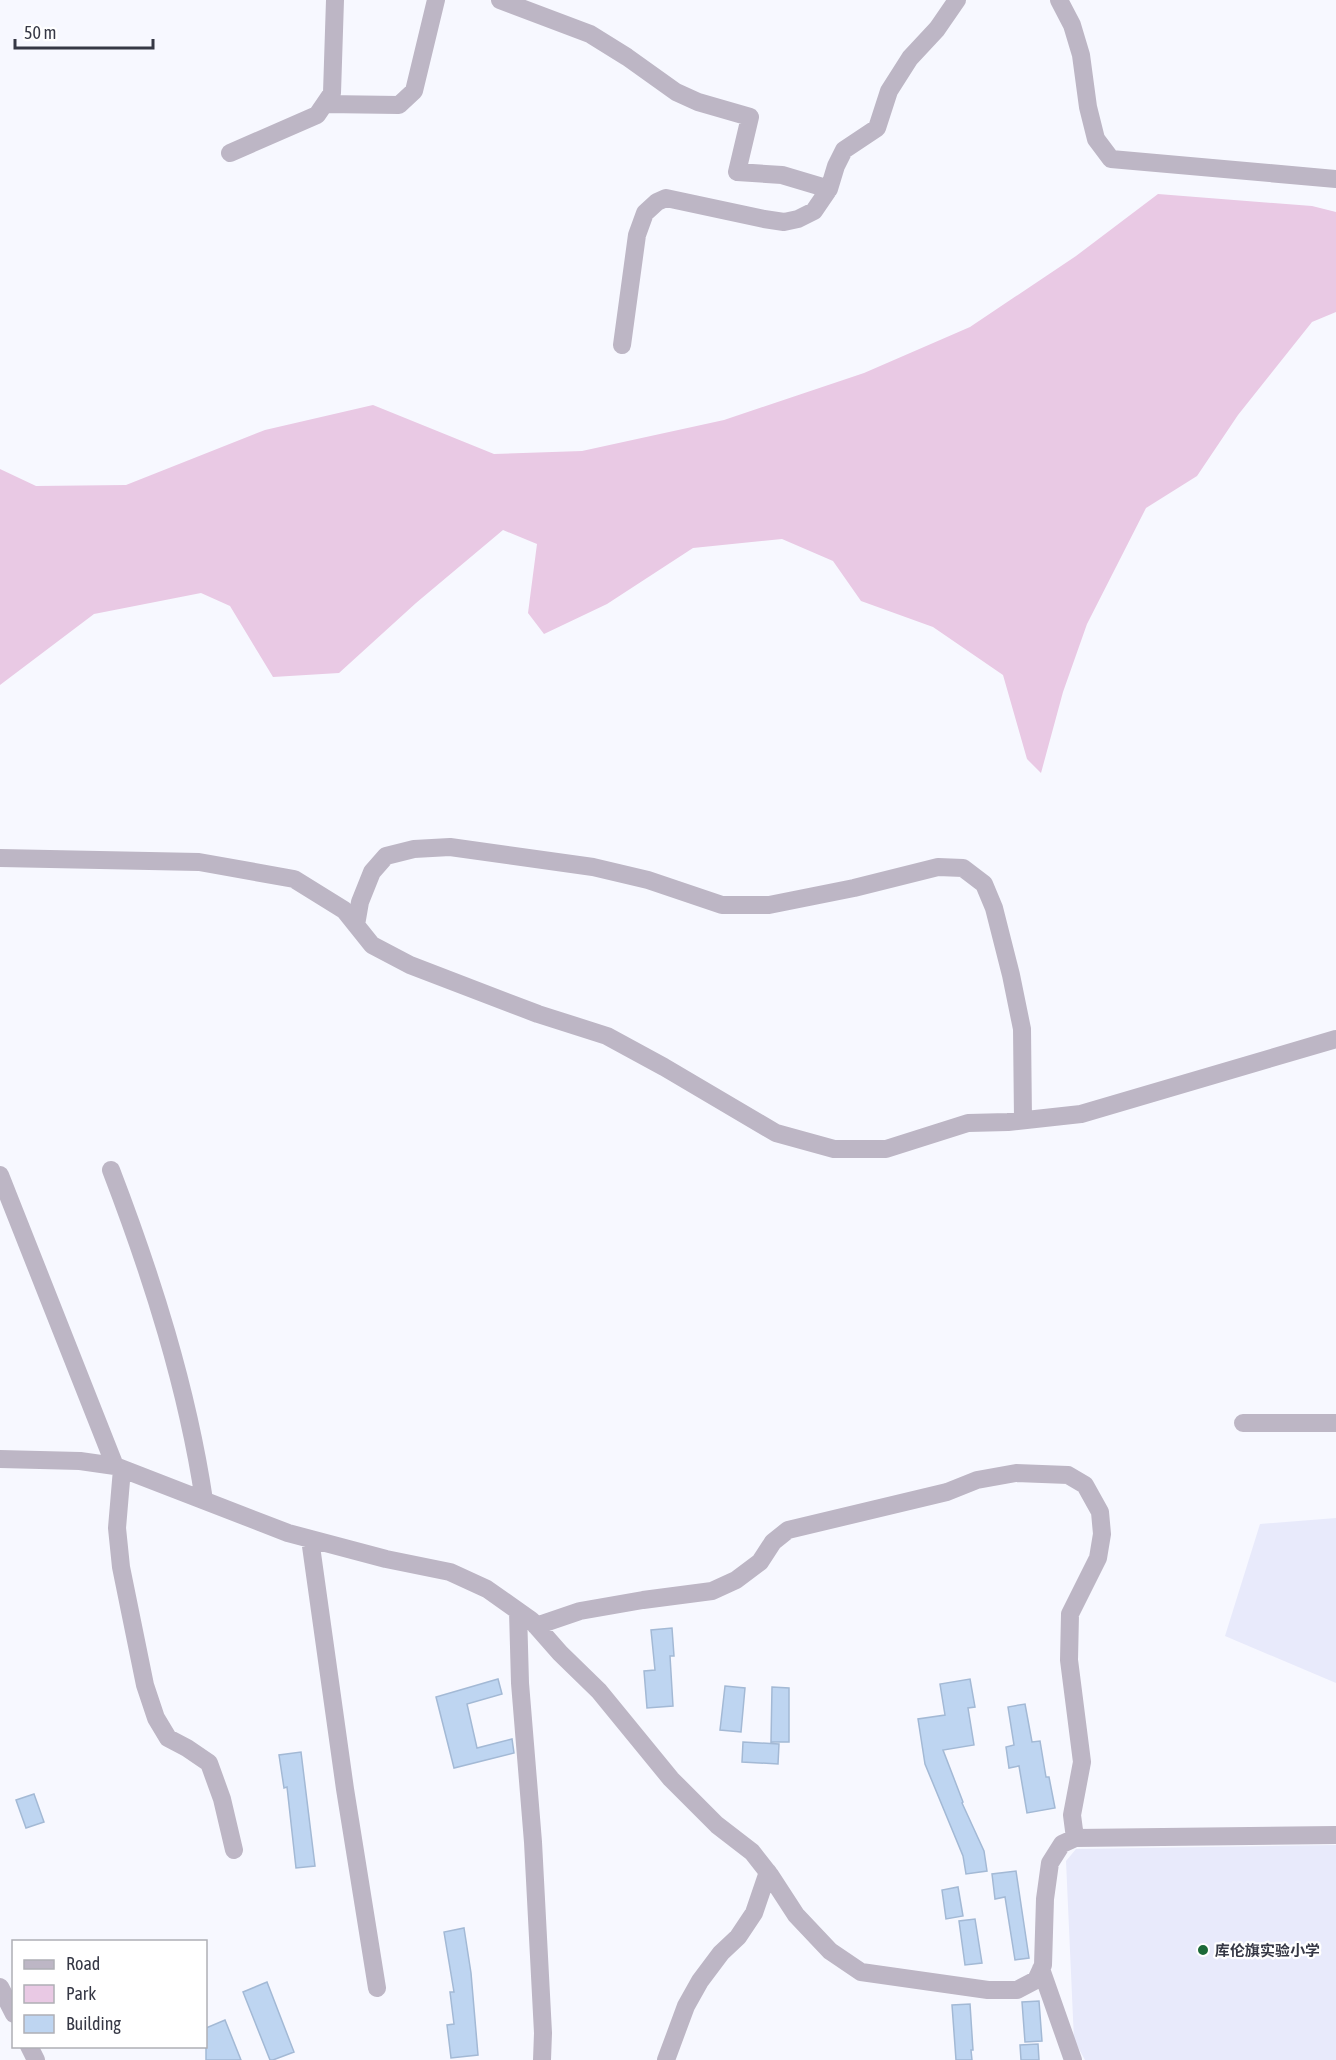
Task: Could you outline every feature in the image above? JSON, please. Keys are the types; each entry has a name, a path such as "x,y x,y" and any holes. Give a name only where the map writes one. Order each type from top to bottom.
{"street":[{"path":"231,153 317,115 325,104 332,93 335,0"},
{"path":"325,104 399,105 414,91 436,0"},
{"path":"500,0 590,34 676,92 698,102 750,117 737,172 782,175 829,189"},
{"path":"622,345 637,236 645,213 657,201 666,198 784,222 798,219 814,211 829,189 844,150 877,128 889,91 910,58 938,29 957,0"},
{"path":"1059,0 1072,25 1081,56 1088,107 1096,139 1111,159 1336,179"},
{"path":"356,925 360,903 372,872 386,856 414,849 450,847 593,867 648,880 722,905 769,905 854,888 938,867 963,868 984,884 994,908 1011,975 1022,1029 1023,1120"},
{"path":"0,858 199,862 294,879 344,910 372,945 410,966 538,1014 608,1036 776,1133 834,1149 886,1149 968,1123 1081,1114 1336,1039"},
{"path":"111,1170 136,1237 167,1333 198,1462 204,1500"},
{"path":"0,1175 119,1468 117,1528 121,1567 145,1685 156,1718 168,1738 209,1763 222,1798 234,1850"},
{"path":"1243,1423 1336,1422"},
{"path":"0,1460 80,1461 119,1468 288,1533 386,1559 450,1572 487,1589 536,1626 599,1691 671,1779 717,1825 752,1852 796,1915 830,1951 861,1972 988,1990 1017,1990 1036,1980 1043,1965 1045,1899 1050,1863 1062,1844 1075,1838 1336,1835"},
{"path":"536,1626 580,1611 711,1592 736,1580 760,1562 773,1542 788,1530 947,1492 977,1480 1016,1473 1068,1475 1085,1485 1100,1512 1102,1534 1098,1558 1070,1614 1069,1660 1082,1762 1072,1815 1075,1838"},
{"path":"310,1539 345,1789 377,1988"},
{"path":"518,1611 520,1683 533,1842 543,2033 542,2060"},
{"path":"666,2060 686,2006 700,1981 721,1953 738,1937 754,1913 768,1872"},
{"path":"1041,1969 1073,2060"},
{"path":"0,1987 12,2010"}],"shaded area":[{"path":"1336,1518 1336,1683 1225,1636 1260,1524"},
{"name":"库伦旗实验小学","path":"1336,1845 1336,2060 1085,2060 1074,2040 1066,1861 1076,1849"}],"green space":[{"path":"1158,194 1312,206 1336,212 1336,312 1312,322 1238,415 1197,476 1146,508 1087,624 1063,692 1041,773 1027,759 1003,675 933,627 861,601 833,561 782,539 693,548 607,604 544,634 528,613 537,544 503,530 416,603 339,673 273,677 230,606 201,593 94,614 0,685 0,469 36,486 126,485 265,430 373,405 494,454 582,451 724,420 864,373 970,327 1076,256"}],"building":[{"path":"672,1628 674,1656 670,1656 673,1706 647,1708 644,1671 655,1670 651,1630"},
{"path":"498,1679 502,1694 467,1704 477,1748 512,1739 514,1753 454,1768 436,1697"},
{"path":"970,1679 975,1707 968,1708 974,1745 943,1750 962,1803 984,1851 987,1871 966,1874 963,1856 925,1764 918,1719 945,1715 940,1684"},
{"path":"725,1686 745,1688 741,1732 720,1730"},
{"path":"772,1687 789,1688 789,1742 771,1742"},
{"path":"1025,1704 1032,1742 1040,1741 1046,1777 1049,1777 1055,1808 1027,1813 1019,1766 1009,1768 1006,1747 1014,1745 1008,1707"},
{"path":"743,1742 779,1744 778,1764 742,1762"},
{"path":"301,1752 315,1866 296,1868 287,1787 284,1788 279,1755"},
{"path":"34,1794 44,1822 26,1828 16,1800"},
{"path":"1016,1871 1029,1958 1015,1960 1005,1897 995,1899 992,1874"},
{"path":"958,1887 963,1916 946,1919 942,1890"},
{"path":"975,1919 982,1963 965,1965 959,1921"},
{"path":"464,1928 471,1973 478,2055 451,2058 447,2025 454,2024 450,1992 454,1992 444,1932"},
{"path":"267,1982 294,2052 273,2060 270,2060 243,1992"},
{"path":"1039,2001 1042,2041 1025,2042 1022,2002"},
{"path":"970,2004 972,2060 956,2060 952,2005"},
{"path":"225,2020 241,2060 206,2060 207,2028"},
{"path":"1038,2044 1039,2060 1021,2060 1020,2045"}],"place":[{"name":"库伦旗实验小学","path":"1203,1950"}]}
